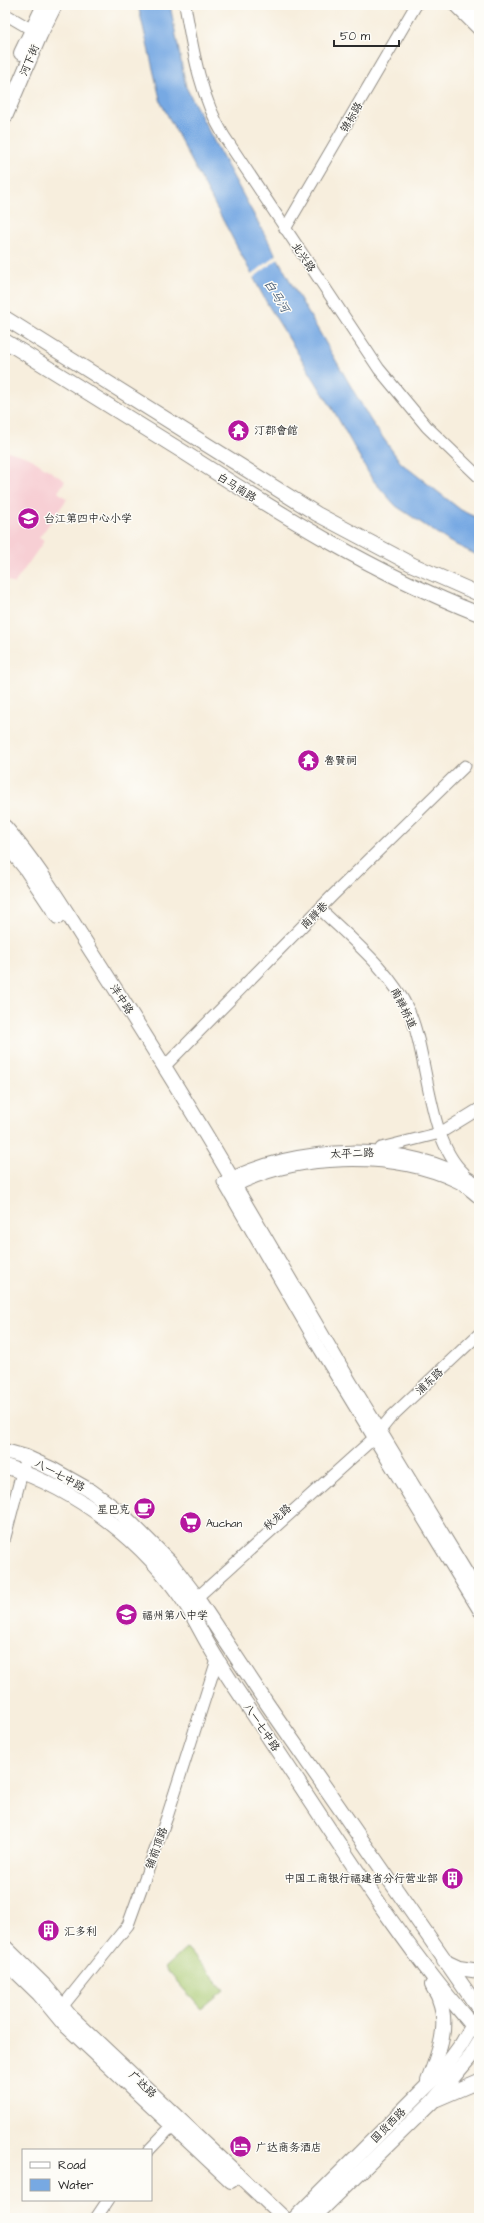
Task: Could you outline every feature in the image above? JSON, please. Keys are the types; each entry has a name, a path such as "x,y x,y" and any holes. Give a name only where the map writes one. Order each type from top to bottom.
{"main road":[{"name":"河下街","path":"5,117 44,5"},
{"name":"河下街","path":"5,94 35,32 55,5"},
{"path":"456,5 479,28"},
{"path":"474,5 479,10"},
{"path":"5,318 317,514 406,561 479,594"},
{"name":"白马南路","path":"5,341 337,547 387,574 479,614"},
{"name":"洋中路","path":"5,827 39,871 165,1066 229,1184"},
{"name":"洋中路","path":"5,843 26,869 150,1059 229,1184"},
{"name":"八一七中路","path":"5,1451 26,1457 73,1480 121,1513 159,1549 190,1599 217,1660 395,1928 430,1975 477,2024"},
{"name":"八一七中路","path":"5,1466 21,1471 69,1494 100,1514 190,1599 224,1641 444,1961 479,2009"},
{"name":"广达路","path":"5,1947 46,1987 59,2011 172,2126 271,2218"},
{"name":"广达路","path":"5,1961 39,1994 284,2218"},
{"path":"444,1961 459,1968 479,1971"},
{"path":"426,2087 440,2050 444,2031 444,2015 430,1975"},
{"name":"国货西路","path":"295,2218 442,2071 477,2024"},
{"name":"国货西路","path":"313,2218 433,2101 471,2056 479,2043"},
{"path":"433,2101 479,2081"}],"street":[{"name":"北兴路","path":"185,5 199,76 211,113 227,141 379,369 426,427 479,477"},
{"name":"锦标路","path":"285,229 416,5"},
{"path":"5,14 35,32"},
{"name":"南禅巷","path":"165,1066 320,909 465,766"},
{"name":"南禅桥道","path":"320,909 376,964 393,984 403,1000 417,1034 440,1133 458,1168 475,1181"},
{"path":"368,1151 440,1133 479,1110"},
{"name":"太平二路","path":"229,1184 260,1165 282,1159 337,1152 368,1151 391,1153 425,1160 475,1181"},
{"name":"太平二路","path":"229,1184 280,1169 330,1162 364,1161 394,1164 421,1170 458,1182 479,1198"},
{"path":"229,1184 350,1380 375,1433 479,1611"},
{"name":"浦东路","path":"375,1433 479,1334"},
{"path":"375,1433 479,1592"},
{"name":"秋龙路","path":"190,1599 375,1433"},
{"path":"5,1537 21,1471 26,1457"},
{"name":"铺前顶路","path":"59,2011 128,1925 167,1816 217,1660"},
{"path":"150,2149 172,2126"},
{"path":"96,2218 107,2201"}],"shaded area":[{"name":"台江第四中心小学","path":"5,450 30,458 65,481 58,492 67,499 39,538 44,541 14,584 5,579"}],"green space":[{"path":"187,1948 224,1990 201,2009 165,1968"}],"water":[{"name":"白马河","path":"138,5 170,5 186,87 295,290 371,421 401,463 461,510 479,519 479,556 450,542 396,506 372,479 335,413 268,305 161,103"}],"pier":[{"path":"278,254 279,258 252,279 250,276"}],"place":[{"name":"汀郡會館","path":"239,430"},
{"name":"台江第四中心小学","path":"29,518"},
{"name":"魯賢祠","path":"309,760"},
{"name":"星巴克","path":"145,1509"},
{"name":"Auchan","path":"191,1523"},
{"name":"福州第八中学","path":"127,1615"},
{"name":"中国工商银行福建省分行营业部","path":"453,1878"},
{"name":"汇多利","path":"49,1931"},
{"name":"广达商务酒店","path":"241,2147"}]}
